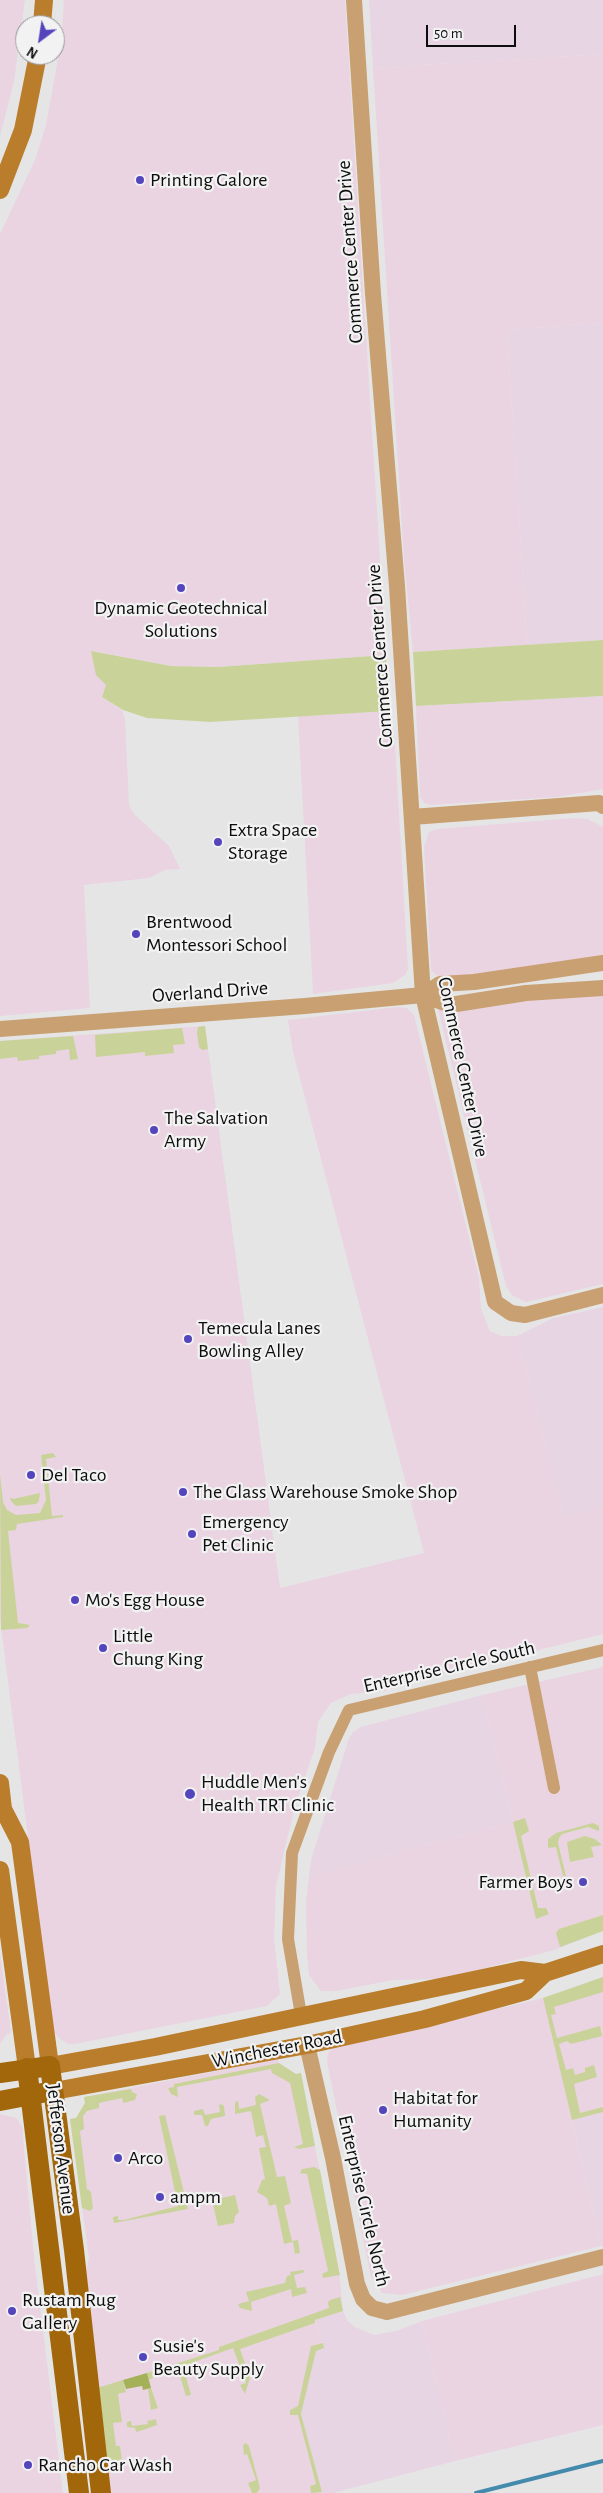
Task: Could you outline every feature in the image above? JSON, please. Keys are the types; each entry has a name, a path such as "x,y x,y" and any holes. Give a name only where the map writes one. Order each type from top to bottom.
{"main road":[{"path":"43,15 44,0"},
{"path":"0,190 23,130 36,65"},
{"name":"Jefferson Avenue","path":"0,1784 4,1809 20,1842 54,2091 100,2485"},
{"name":"Jefferson Avenue","path":"0,1827 4,1809"},
{"name":"Jefferson Avenue","path":"0,1870 27,2068 79,2493"},
{"path":"1,1874 9,1874 14,1878 20,1917 32,1938"},
{"name":"Winchester Road","path":"0,2101 307,2045 425,2019 526,1990 545,1973 603,1954"},
{"name":"Winchester Road","path":"0,2073 155,2047 521,1970 545,1973"},
{"path":"60,2340 68,2357 76,2388 87,2469 100,2485"}],"street":[{"name":"Commerce Center Drive","path":"354,0 373,294 397,586 423,994 495,1302 511,1313 524,1315 603,1295"},
{"path":"412,817 599,804 603,806"},
{"name":"Overland Drive","path":"0,1030 306,1006 423,994 440,984 474,982 603,963"},
{"name":"Overland Drive","path":"423,994 450,1005 526,993 603,988"},
{"name":"Enterprise Circle South","path":"300,2015 288,1939 292,1853 329,1752 349,1710 603,1650"},
{"path":"530,1667 554,1788"},
{"name":"Enterprise Circle North","path":"307,2045 333,2158 357,2284 363,2299 372,2308 387,2312 603,2258"}],"shaded area":[{"path":"0,0 25,0 23,15 15,15 16,65 14,82 0,136"},
{"path":"64,0 345,0 386,655 218,667 171,666 92,651 106,685 102,697 122,710 125,718 129,804 133,813 169,846 180,869 165,870 149,878 84,885 90,1008 0,1016 0,234 35,160 46,125 57,65 65,65 65,15 63,15"},
{"path":"369,0 603,0 603,54 373,68"},
{"path":"603,54 603,323 507,330 527,645 413,652 404,560 373,68"},
{"path":"603,323 603,640 527,645 507,330"},
{"path":"603,696 603,789 557,797 431,805 425,803 420,797 416,706"},
{"path":"388,711 395,744 408,969 405,975 393,983 313,994 298,716"},
{"path":"574,818 588,819 603,827 603,968 443,977 436,975 431,970 424,846 429,832 437,829"},
{"path":"603,995 603,1284 526,1302 512,1295 506,1286 438,1009 441,1003"},
{"path":"397,1007 407,1008 414,1015 479,1278 481,1309 490,1331 501,1336 517,1336 564,1516 603,1506 603,1634 402,1684 385,1691 351,1694 331,1703 318,1722 315,1748 295,1806 276,1886 274,1938 280,1994 267,2006 69,2044 61,2040 50,2028 36,1899 0,1619 0,1041 205,1026 280,1588 424,1553 293,1052 288,1020"},
{"path":"603,1307 603,1506 564,1516 517,1336 553,1318"},
{"path":"603,1667 603,1931 554,1950 474,1971 436,1979 393,1980 336,1991 321,1991 309,1975 306,1903 309,1876 513,1822 482,1695"},
{"path":"482,1695 513,1822 309,1876 311,1860 349,1738 353,1732 361,1727"},
{"path":"0,1953 11,2033 7,2034 0,2044"},
{"path":"603,1977 603,2112 572,2121 601,2246 402,2295 382,2293 371,2277 327,2062 328,2053 332,2048 543,1998"},
{"path":"278,2059 279,2064 296,2074 301,2073 339,2271 343,2311 315,2320 323,2344 301,2414 322,2493 110,2493 86,2271 89,2258 70,2119 76,2118 85,2103 84,2097"},
{"path":"603,2112 603,2246 601,2246 572,2120"},
{"path":"0,2114 16,2118 22,2126 34,2257 63,2493 0,2493"},
{"path":"603,2274 603,2425 455,2461 422,2321"},
{"path":"343,2311 348,2321 355,2327 374,2335 396,2331 422,2321 455,2461 333,2493 322,2493 301,2414 316,2351 323,2344 315,2320"}],"green space":[{"path":"603,640 603,696 416,706 413,652"},
{"path":"91,651 171,666 218,667 386,655 388,711 210,722 147,718 123,710 102,697 106,685 96,675"},
{"path":"205,1026 208,1049 202,1050 199,1047 197,1033 198,1027"},
{"path":"182,1028 185,1044 173,1045 174,1053 145,1056 145,1052 96,1057 95,1035"},
{"path":"73,1036 78,1059 70,1060 69,1049 56,1051 56,1054 39,1056 39,1059 18,1061 17,1057 0,1059 0,1041"},
{"path":"53,1453 56,1457 46,1459 52,1516 63,1515 63,1517 17,1524 16,1530 8,1531 18,1623 30,1625 27,1628 1,1630 0,1474 3,1502 7,1510 16,1515 40,1513 46,1500 41,1455"},
{"path":"40,1493 39,1501 36,1504 16,1506 10,1497 13,1499"},
{"path":"525,1818 529,1831 521,1836 538,1908 546,1908 549,1914 536,1919 513,1822"},
{"path":"593,1823 599,1826 599,1831 588,1827 562,1834 559,1838 558,1843 566,1876 563,1876 556,1847 548,1848 548,1839 556,1833"},
{"path":"585,1836 595,1839 602,1845 591,1847 594,1857 570,1862 567,1842"},
{"path":"603,1915 603,1931 560,1947 556,1933 559,1929"},
{"path":"603,1977 603,1992 554,2007 556,2014 551,2015 557,2038 600,2026 602,2036 571,2044 567,2041 559,2044 566,2070 573,2068 575,2075 585,2072 585,2068 594,2065 597,2077 574,2084 580,2113 603,2107 603,2112 572,2120 543,1998"},
{"path":"279,2063 296,2074 301,2073 315,2146 299,2149 294,2147 303,2144 290,2083 272,2073 271,2069 177,2087 178,2097 171,2094 168,2088 174,2087 174,2084"},
{"path":"131,2089 132,2092 137,2094 135,2100 123,2103 122,2098 99,2103 99,2108 87,2111 83,2116 84,2129 80,2131 87,2189 91,2192 93,2208 90,2211 82,2208 70,2119 76,2118 85,2103 84,2097"},
{"path":"259,2094 270,2100 260,2104 277,2177 285,2176 291,2203 284,2206 292,2241 298,2240 300,2253 295,2254 293,2242 284,2244 276,2204 269,2206 267,2198 257,2192 262,2180 265,2179 259,2148 266,2147 263,2135 256,2137 251,2111 235,2114 235,2102 238,2101 239,2109 256,2105 255,2097"},
{"path":"219,2105 224,2106 225,2116 211,2119 208,2126 205,2126 202,2115 194,2115 194,2111 203,2109 205,2115 220,2112"},
{"path":"165,2115 188,2209 114,2223 113,2217 118,2216 118,2220 124,2220 178,2206 159,2116"},
{"path":"314,2167 320,2170 340,2275 323,2278 322,2274 328,2271 307,2174 300,2173 302,2169"},
{"path":"235,2195 239,2212 235,2216 234,2223 218,2226 212,2200"},
{"path":"303,2270 305,2272 294,2275 297,2288 305,2287 307,2293 292,2297 291,2289 251,2302 252,2311 240,2308 238,2304 249,2301 246,2292 285,2283 287,2276 291,2275 290,2272"},
{"path":"340,2297 343,2311 315,2320 315,2323 240,2349 250,2378 245,2394 240,2385 246,2383 233,2348 183,2366 191,2395 186,2396 177,2366 152,2374 153,2378 149,2380 147,2373 219,2350 219,2347 329,2308 328,2302 330,2300"},
{"path":"323,2343 324,2348 316,2351 301,2414 322,2492 311,2493 310,2486 316,2484 298,2415 290,2415 290,2410 298,2406 311,2346"},
{"path":"147,2373 151,2388 143,2390 142,2386 126,2389 123,2380"},
{"path":"123,2380 126,2392 118,2394 122,2422 113,2423 116,2446 120,2446 123,2468 118,2469 117,2465 110,2459 106,2459 97,2388"},
{"path":"151,2388 158,2408 151,2410 148,2389"},
{"path":"156,2419 157,2425 136,2432 135,2428 127,2427 127,2422 131,2421 132,2426 148,2424 147,2421"},
{"path":"246,2443 249,2446 260,2488 257,2493 252,2493 248,2483 256,2480 247,2454 244,2455 243,2445"}],"waterway":[{"path":"476,2493 603,2461"}],"place":[{"name":"Printing Galore","path":"140,180"},
{"name":"Dynamic Geotechnical Solutions","path":"181,588"},
{"name":"Extra Space Storage","path":"218,842"},
{"name":"Brentwood Montessori School","path":"136,934"},
{"name":"The Salvation Army","path":"154,1130"},
{"name":"Temecula Lanes Bowling Alley","path":"188,1339"},
{"name":"Del Taco","path":"31,1475"},
{"name":"The Glass Warehouse Smoke Shop","path":"183,1492"},
{"name":"Emergency Pet Clinic","path":"192,1534"},
{"name":"Mo's Egg House","path":"75,1600"},
{"name":"Little Chung King","path":"103,1648"},
{"name":"Huddle Men's Health TRT Clinic","path":"190,1794"},
{"name":"Farmer Boys","path":"583,1882"},
{"name":"Habitat for Humanity","path":"383,2110"},
{"name":"Arco","path":"118,2158"},
{"name":"ampm","path":"160,2197"},
{"name":"Rustam Rug Gallery","path":"12,2311"},
{"name":"Susie's Beauty Supply","path":"143,2357"},
{"name":"Rancho Car Wash","path":"28,2465"}]}
